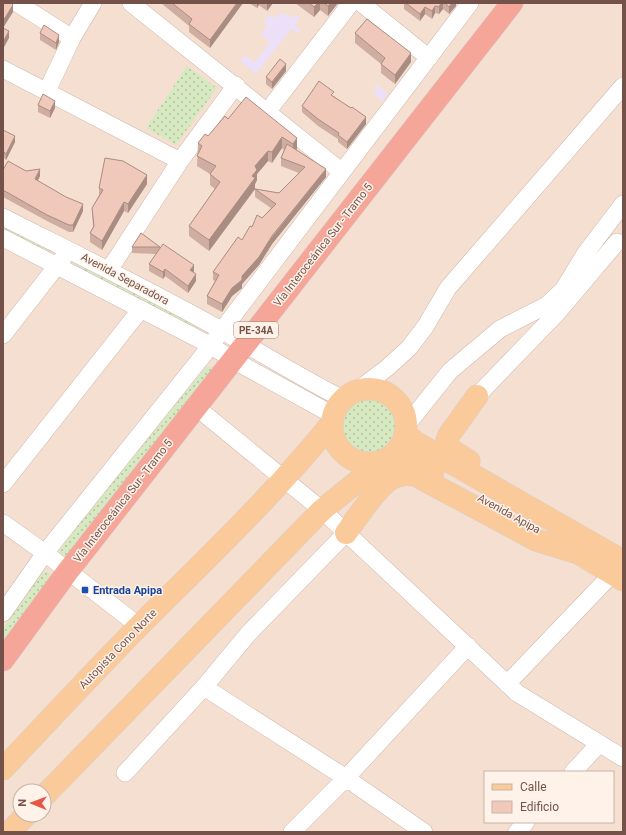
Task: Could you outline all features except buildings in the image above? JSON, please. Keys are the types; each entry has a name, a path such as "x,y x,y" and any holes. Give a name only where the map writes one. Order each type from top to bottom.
{"highway":[{"name":"Vía Interoceánica Sur - Tramo 5","path":"3,660 68,571 512,3"}],"main road":[{"path":"52,788 322,510 388,457 398,448 405,429 402,409 391,396 375,389 341,407 335,442 348,457 366,463 388,457"},
{"path":"346,533 359,514 390,479 404,474 415,474 536,540 589,549 584,529 450,449 447,440 449,435 477,396"},
{"name":"Autopista Cono Norte","path":"3,769 139,626 253,513 284,479 341,407"},
{"name":"Avenida Apipa","path":"405,429 415,442 589,549 620,571"},
{"name":"Avenida Apipa","path":"388,457 412,460 589,549"},
{"path":"10,832 18,823"}],"street":[{"path":"17,3 72,38"},
{"path":"47,91 72,38 93,3"},
{"path":"131,3 236,85 267,112 342,172"},
{"path":"267,112 351,3"},
{"path":"3,613 45,553 210,345 470,3"},
{"path":"372,6 429,58"},
{"path":"3,69 180,161"},
{"path":"109,270 180,161 236,85"},
{"path":"239,352 341,407 409,348 426,327 448,288 623,86"},
{"path":"405,429 450,371 500,329 547,305 563,290 603,230 623,204"},
{"name":"Avenida Separadora","path":"3,217 109,270 221,330 239,352"},
{"path":"477,396 620,245 603,230"},
{"name":"Avenida Separadora","path":"3,238 210,345 239,352"},
{"path":"3,334 58,266 68,249"},
{"path":"3,484 141,309"},
{"path":"196,407 322,510 517,693 623,758"},
{"path":"3,523 45,553 139,626"},
{"path":"125,773 204,687 248,634 346,533"},
{"path":"507,684 620,571"},
{"path":"292,832 346,778 468,646"},
{"path":"204,687 346,778 424,832"},
{"path":"574,771 599,744"},
{"path":"517,832 525,823"}],"shaded area":[{"path":"3,3 623,3 623,832 3,832"},
{"path":"281,13 284,13 291,18 296,15 300,18 295,25 301,29 298,33 291,29 256,74 240,61 245,55 255,62 270,42 261,35 267,25 263,22 269,15 276,18"},
{"path":"376,84 388,94 382,101 373,94 377,90 374,87"}],"green space":[{"path":"187,66 217,88 176,145 146,128"},
{"path":"3,226 52,251 50,254 3,231"},
{"path":"75,263 200,327 197,331 73,266"},
{"path":"211,366 215,370 66,559 59,553 67,539 206,367"},
{"path":"369,399 380,401 389,407 395,416 397,427 395,438 389,447 380,453 369,455 358,453 349,447 343,438 341,427 343,416 349,407 358,401"},
{"path":"48,572 53,576 3,648 3,629 42,573"}],"place":[{"name":"Entrada Apipa","path":"85,590"}]}
